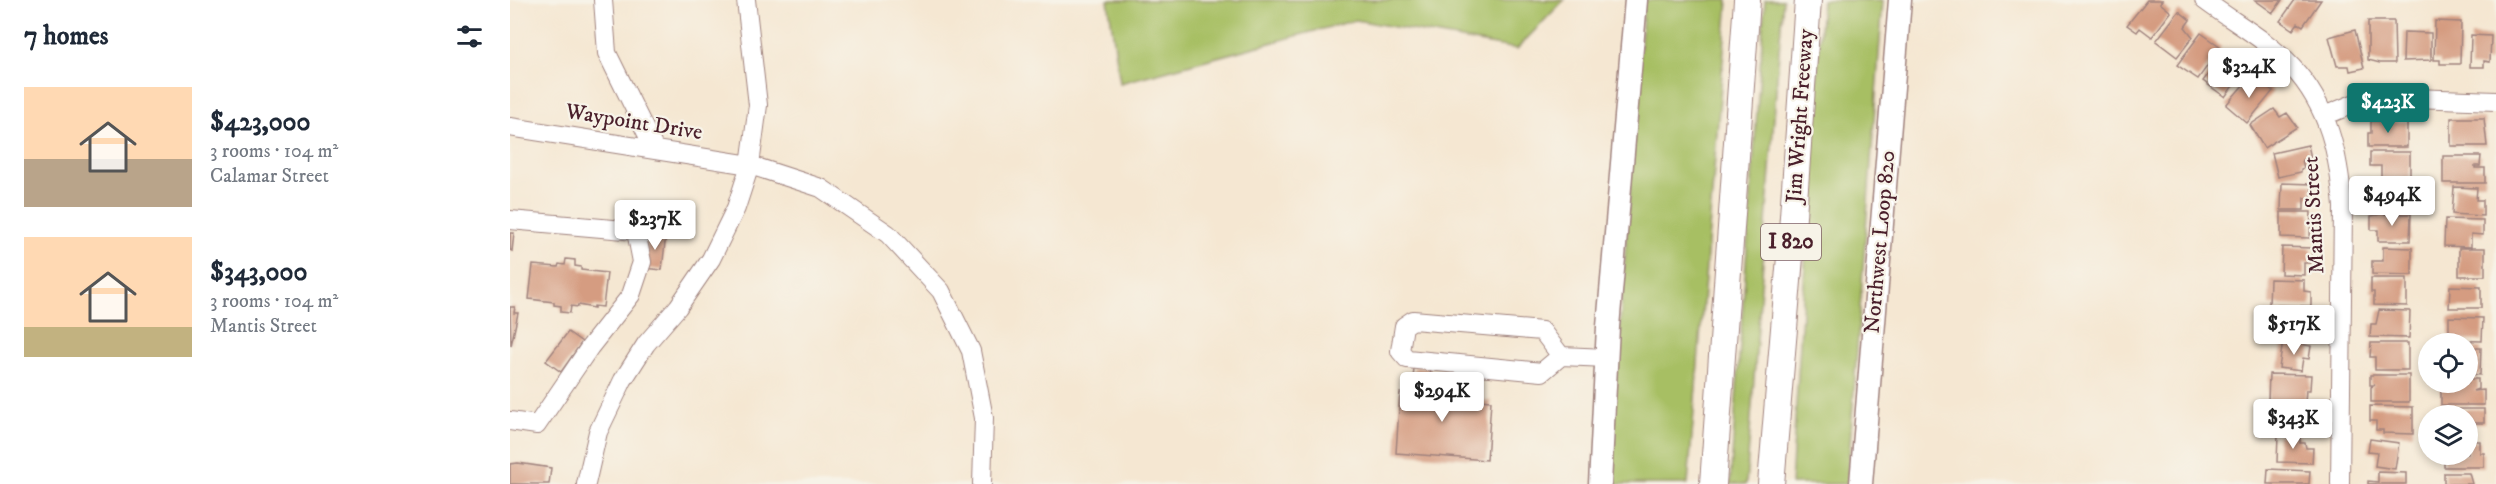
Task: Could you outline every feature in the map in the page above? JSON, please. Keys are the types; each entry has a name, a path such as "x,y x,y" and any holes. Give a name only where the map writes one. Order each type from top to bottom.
{"highway":[{"name":"I 820","path":"1713,484 1747,0"},
{"name":"Jim Wright Freeway","path":"1771,484 1808,0"}],"main road":[{"path":"1600,484 1607,358 1636,0"},
{"name":"Northwest Loop 820","path":"1861,484 1900,0"}],"street":[{"path":"603,0 607,53 655,150"},
{"path":"586,484 598,432 623,380 646,344 678,307 711,259 736,208 750,165 758,105 746,0"},
{"name":"Mantis Street","path":"2204,0 2292,66 2325,116 2334,139 2340,168 2343,207 2340,484"},
{"path":"2325,116 2365,99 2386,97 2496,101"},
{"name":"Waypoint Drive","path":"510,127 750,165 821,188 888,234 941,291 971,351 984,418 982,484"},
{"path":"510,220 636,231 642,262 631,295 590,347 537,425 510,421"},
{"path":"1561,356 1542,331 1413,320 1404,326 1400,351 1407,359 1542,372 1561,356 1607,358"}],"green space":[{"path":"1108,0 1564,0 1517,49 1356,20 1120,83"},
{"path":"1644,0 1728,0 1688,484 1608,484"},
{"path":"1765,0 1783,0 1746,484 1730,484"},
{"path":"1822,0 1883,0 1847,484 1791,484"}],"building":[{"path":"2147,0 2162,0 2160,3 2171,12 2152,37 2140,28 2137,32 2127,25"},
{"path":"2255,0 2282,0 2273,13"},
{"path":"2295,0 2321,0 2303,26 2298,23 2293,30 2280,21"},
{"path":"2179,11 2190,20 2185,27 2193,37 2177,57 2156,41"},
{"path":"2368,21 2394,21 2395,63 2368,60"},
{"path":"2435,21 2461,22 2460,64 2440,64 2440,60 2434,60"},
{"path":"2355,30 2364,68 2350,71 2349,66 2337,66 2329,37"},
{"path":"2404,32 2431,33 2431,60 2403,61"},
{"path":"2201,33 2221,47 2198,79 2177,65"},
{"path":"2471,35 2491,36 2490,62 2484,61 2484,67 2470,67"},
{"path":"2221,57 2231,64 2235,58 2247,66 2225,97 2203,81"},
{"path":"2251,76 2273,91 2247,123 2226,105"},
{"path":"2274,109 2280,117 2287,113 2297,127 2264,148 2250,125"},
{"path":"2451,118 2484,118 2487,146 2451,146"},
{"path":"2371,121 2407,122 2407,147 2368,147"},
{"path":"2308,145 2311,158 2302,160 2304,168 2301,172 2278,177 2272,153"},
{"path":"2370,152 2410,152 2410,179 2381,179 2381,166 2370,166"},
{"path":"2443,156 2481,156 2480,166 2475,166 2475,168 2485,168 2485,183 2443,183"},
{"path":"2282,183 2312,184 2311,198 2304,198 2304,210 2281,210"},
{"path":"2376,183 2410,184 2409,211 2371,211 2371,197 2376,197"},
{"path":"2454,187 2477,188 2476,200 2483,200 2483,216 2452,214"},
{"path":"2281,212 2311,212 2310,238 2281,237"},
{"path":"2411,214 2410,241 2378,241 2378,230 2371,230 2371,216"},
{"path":"2445,219 2483,220 2483,235 2471,234 2471,247 2444,246"},
{"path":"648,232 666,233 662,270 644,268"},
{"path":"510,233 514,233 512,251 510,250"},
{"path":"2282,247 2312,248 2311,263 2304,263 2304,275 2281,274"},
{"path":"2383,247 2412,248 2412,275 2372,274 2372,261 2383,261"},
{"path":"2459,248 2485,248 2485,276 2459,276"},
{"path":"566,259 575,260 575,266 581,267 581,270 607,273 603,307 571,306 570,313 561,312 561,306 554,305 554,302 529,299 533,265 558,267 559,264 565,265"},
{"path":"2371,278 2407,278 2407,306 2374,305"},
{"path":"2270,279 2304,280 2304,291 2311,292 2311,306 2269,305"},
{"path":"2450,286 2481,287 2481,308 2449,308"},
{"path":"510,307 515,307 514,313 518,313 511,346"},
{"path":"2379,310 2410,311 2409,338 2370,337 2371,324 2376,324"},
{"path":"2273,311 2311,312 2310,329 2301,329 2301,339 2272,338"},
{"path":"2449,317 2483,318 2482,341 2478,341 2478,333 2449,333"},
{"path":"568,332 582,342 561,372 546,361"},
{"path":"2283,341 2311,346 2309,359 2303,358 2301,371 2279,368"},
{"path":"2371,343 2408,343 2408,370 2375,370 2375,357 2370,357"},
{"path":"2478,348 2481,348 2480,375 2478,375"},
{"path":"1414,367 1431,368 1429,396 1491,401 1487,460 1396,453 1400,393 1412,393"},
{"path":"2269,374 2311,375 2310,390 2306,390 2305,402 2268,401"},
{"path":"2370,375 2409,375 2409,402 2371,402 2371,387 2375,385 2370,385"},
{"path":"2484,390 2484,405 2441,405 2441,393 2478,393 2478,391"},
{"path":"2274,403 2312,404 2312,419 2307,419 2305,429 2274,430"},
{"path":"2370,406 2413,407 2413,434 2383,433 2383,430 2376,430 2376,421 2370,421"},
{"path":"2478,409 2484,409 2484,423 2478,423"},
{"path":"2278,435 2300,436 2300,443 2305,443 2306,448 2313,448 2312,463 2277,462"},
{"path":"2370,439 2399,443 2395,469 2375,466 2377,452 2368,451"},
{"path":"2478,441 2480,441 2480,453 2484,453 2484,467 2444,467 2444,465 2478,465"},
{"path":"510,464 551,468 549,484 510,484"},
{"path":"2268,469 2310,471 2309,484 2267,484"},
{"path":"2378,472 2406,473 2406,484 2368,484 2368,481 2378,482"},
{"path":"2444,473 2469,473 2472,484 2444,484"}]}
